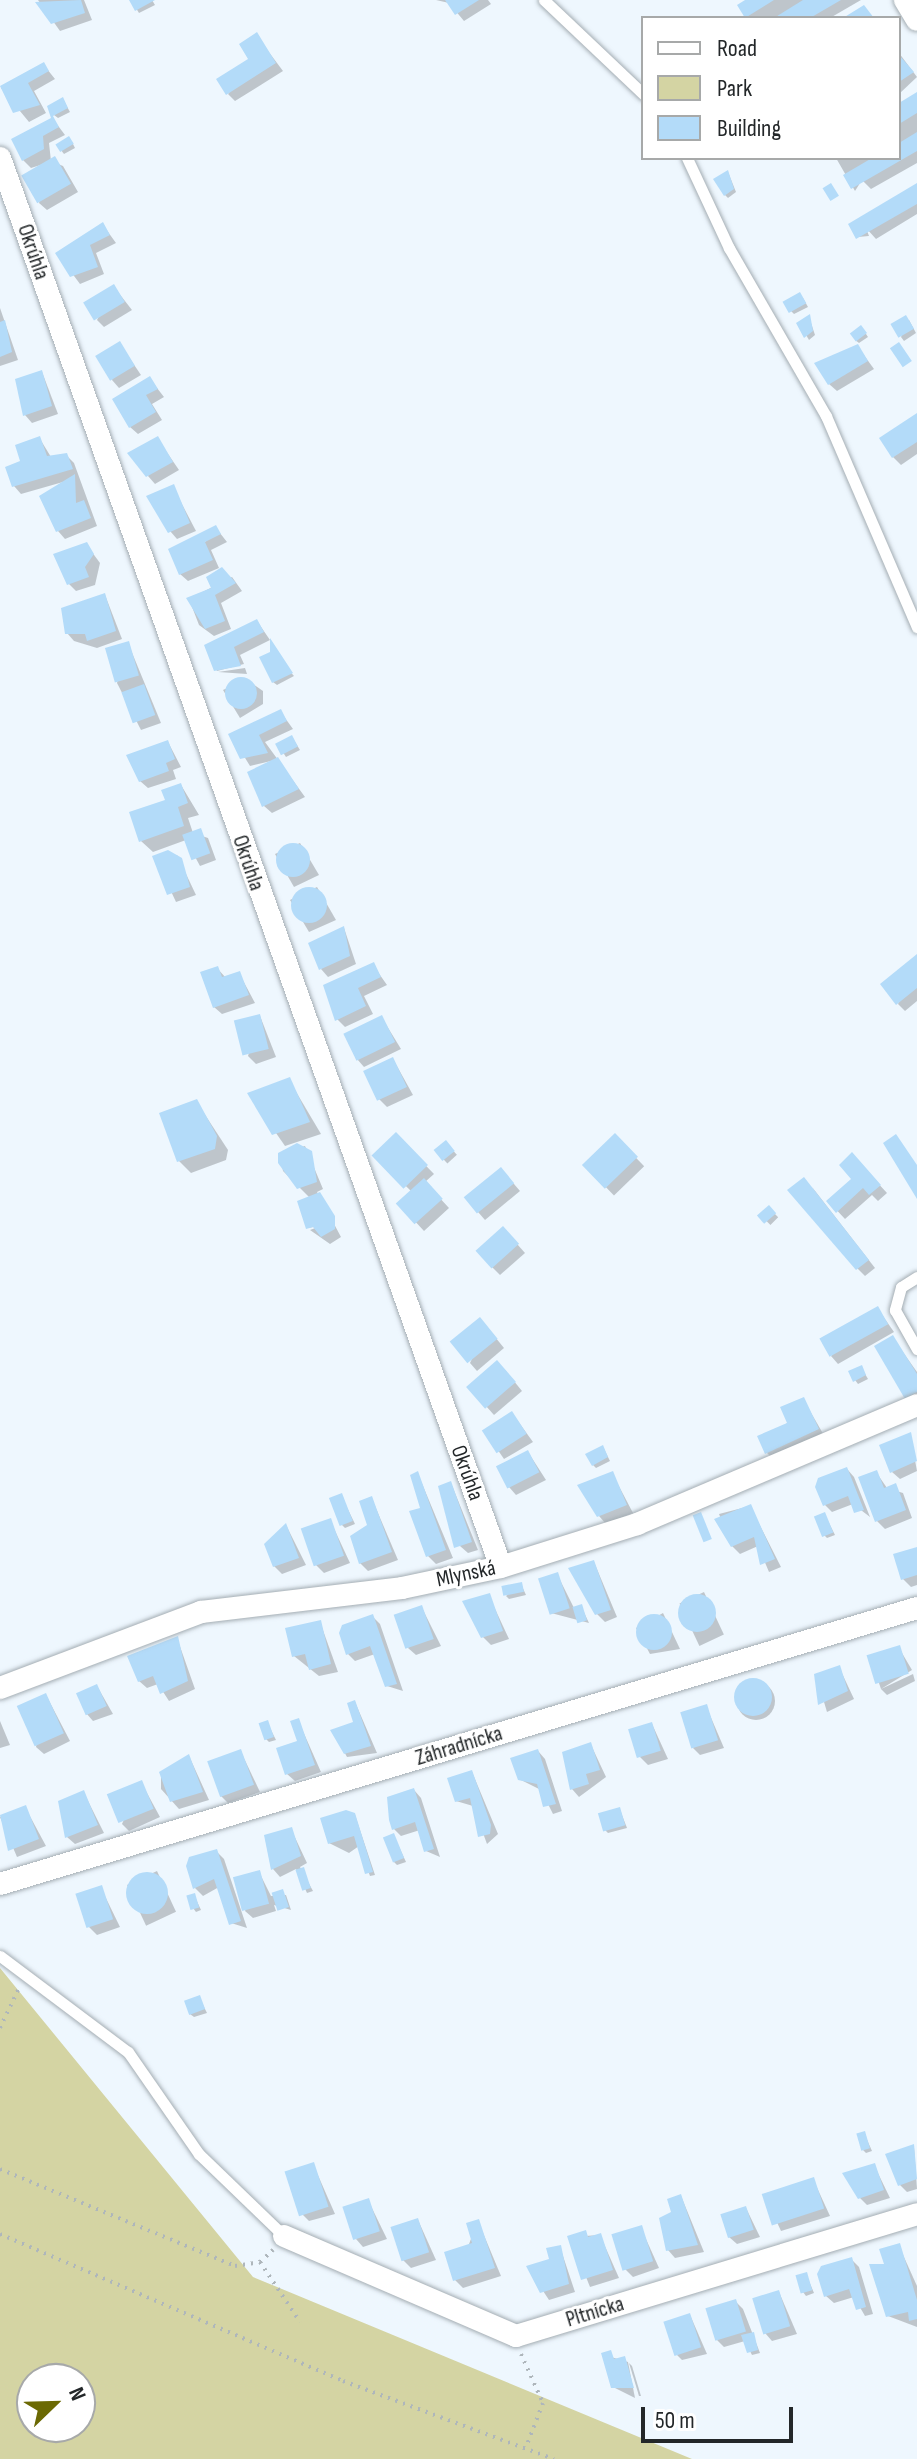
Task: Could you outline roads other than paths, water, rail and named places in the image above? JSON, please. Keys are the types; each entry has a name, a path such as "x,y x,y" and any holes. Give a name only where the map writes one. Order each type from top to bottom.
{"street":[{"path":"905,0 917,20"},
{"name":"Okrúhla","path":"0,158 501,1567"},
{"name":"Mlynská","path":"0,1688 201,1612 402,1588 501,1567 637,1524 917,1405"},
{"name":"Záhradnícka","path":"0,1884 917,1608"},
{"name":"Pltnícka","path":"284,2236 516,2336 917,2214"}],"lane":[{"path":"544,0 641,92"},
{"path":"688,160 729,248 826,416 917,627"},
{"path":"917,1277 901,1287 895,1310 917,1349"},
{"path":"0,1956 128,2052 199,2154 284,2236"}]}
